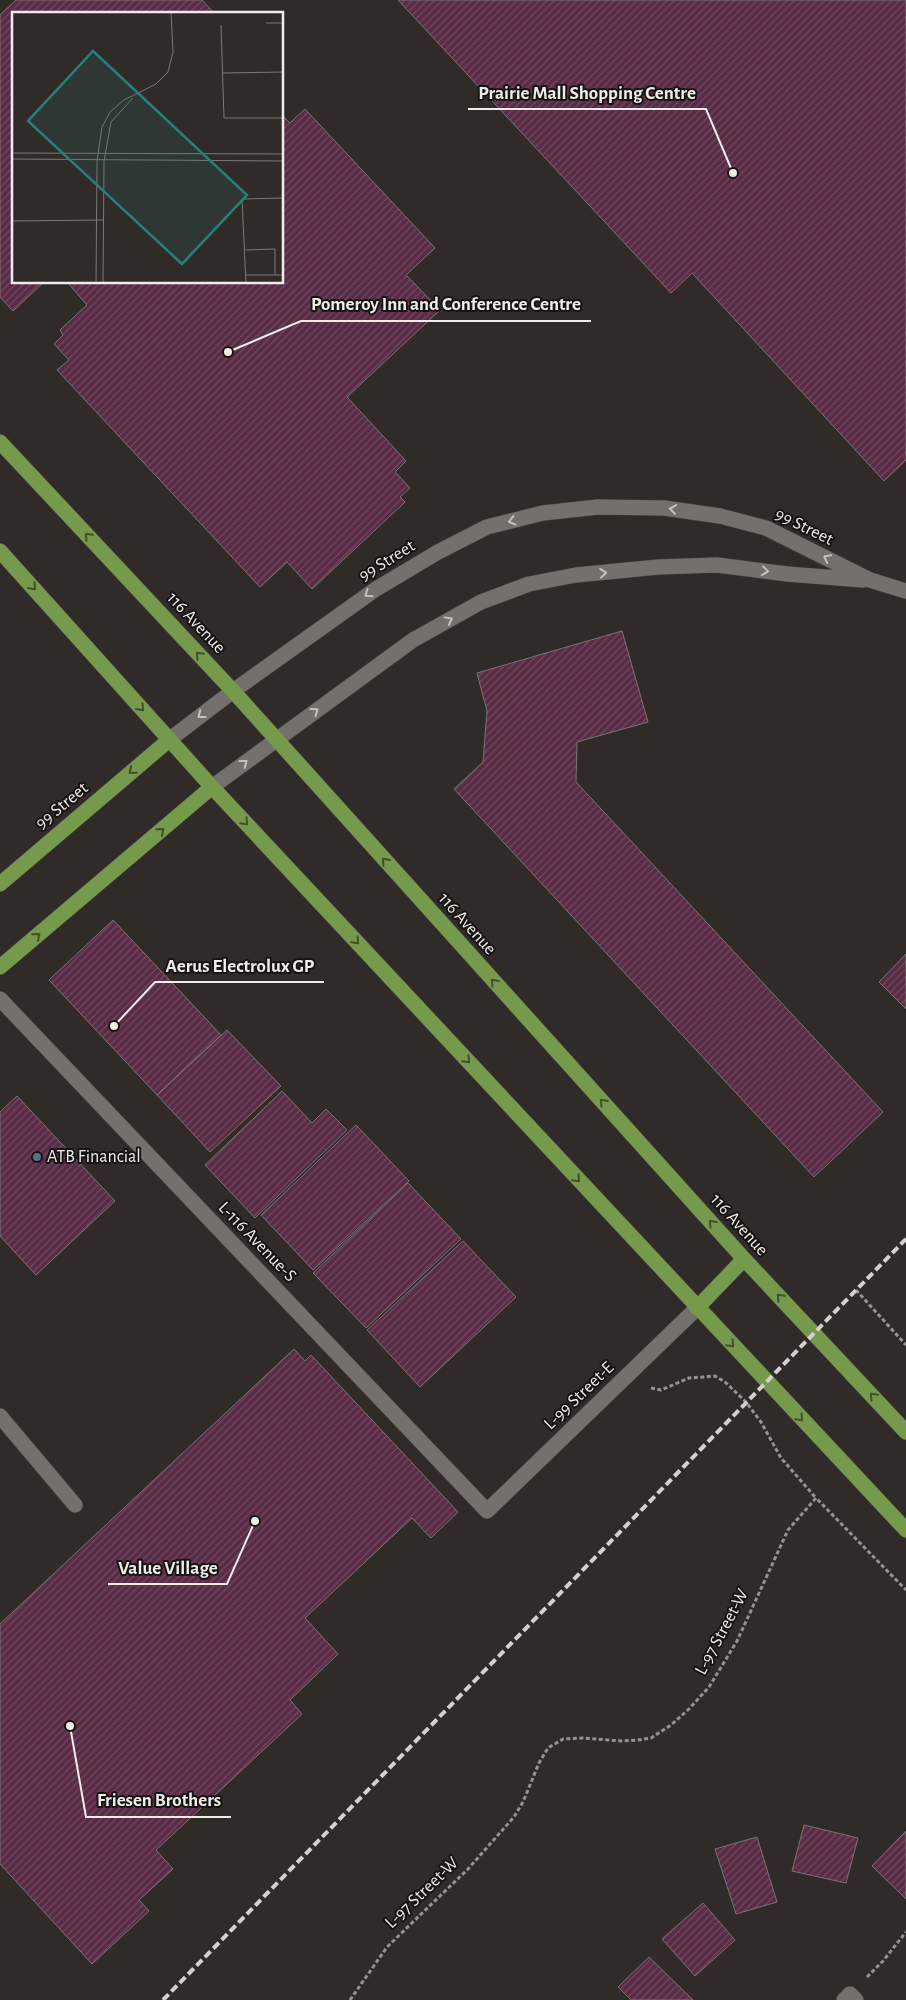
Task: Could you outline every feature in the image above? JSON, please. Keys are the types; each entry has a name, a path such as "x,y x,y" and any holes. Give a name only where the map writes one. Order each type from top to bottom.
{"main road":[{"name":"116 Avenue","path":"0,442 233,691 744,1259 906,1432"},
{"path":"0,551 212,787 906,1530"},
{"name":"99 Street","path":"0,884 169,740"},
{"name":"99 Street","path":"0,968 212,787"},
{"path":"697,1308 744,1259"}],"street":[{"name":"99 Street","path":"169,740 233,691 376,589 438,552 487,527 543,513 598,508 664,508 720,516 766,528 870,580 906,591"},
{"name":"99 Street","path":"212,787 413,640 481,602 529,584 576,575 658,567 716,565 787,574 870,580"},
{"name":"L-116 Avenue-S","path":"0,999 487,1511"},
{"name":"L-99 Street-E","path":"487,1511 697,1308"},
{"path":"0,1416 75,1505"}],"path":[{"path":"856,1290 906,1345"},
{"path":"624,1378 640,1386 661,1390 689,1378 716,1376 725,1382 746,1402 761,1422 781,1458 816,1498 906,1590"},
{"name":"L-97 Street-W","path":"350,2000 392,1941 468,1869 514,1817 548,1748 563,1739 583,1738 622,1741 651,1738 671,1725 689,1709 709,1687 732,1650 788,1530 816,1498"},
{"path":"850,1998 906,1932"}],"building":[{"path":"16,0 202,0 213,12 12,12 12,284 42,284 13,311 0,297 0,15"},
{"path":"398,0 906,0 906,460 884,481 692,273 671,293"},
{"path":"305,109 435,248 406,275 440,310 347,397 406,461 395,472 410,488 400,497 405,502 312,589 287,562 260,587 57,370 69,360 54,344 63,335 60,330 87,305 69,284 284,284 284,117 290,123"},
{"path":"622,631 648,722 577,742 576,782 883,1112 814,1177 454,789 483,762 487,711 477,673"},
{"path":"113,920 221,1035 157,1095 49,980"},
{"path":"906,954 906,1009 879,982"},
{"path":"227,1030 281,1086 210,1152 157,1095"},
{"path":"282,1091 312,1123 326,1109 347,1130 255,1218 205,1165"},
{"name":"ATB Financial","path":"17,1096 115,1201 36,1275 0,1236 0,1112"},
{"path":"356,1125 409,1181 313,1270 261,1215"},
{"path":"408,1183 461,1239 366,1328 313,1273"},
{"path":"463,1241 516,1297 420,1387 367,1330"},
{"path":"294,1349 305,1361 311,1355 458,1512 431,1538 412,1518 305,1618 338,1654 290,1700 302,1714 156,1850 173,1869 139,1900 149,1911 92,1964 0,1864 0,1624"},
{"path":"804,1825 858,1838 846,1883 792,1871"},
{"path":"906,1831 906,1899 872,1866"},
{"path":"757,1837 777,1902 736,1914 715,1849"},
{"path":"703,1903 735,1940 695,1976 662,1939"},
{"path":"649,1957 693,2000 631,2000 618,1987"}],"railway":[{"path":"163,2000 906,1239"}],"place":[{"name":"Prairie Mall Shopping Centre","path":"733,173"},
{"name":"Pomeroy Inn and Conference Centre","path":"228,352"},
{"name":"Aerus Electrolux GP","path":"114,1026"},
{"name":"ATB Financial","path":"37,1157"},
{"name":"Value Village","path":"255,1521"},
{"name":"Friesen Brothers","path":"70,1726"}]}
